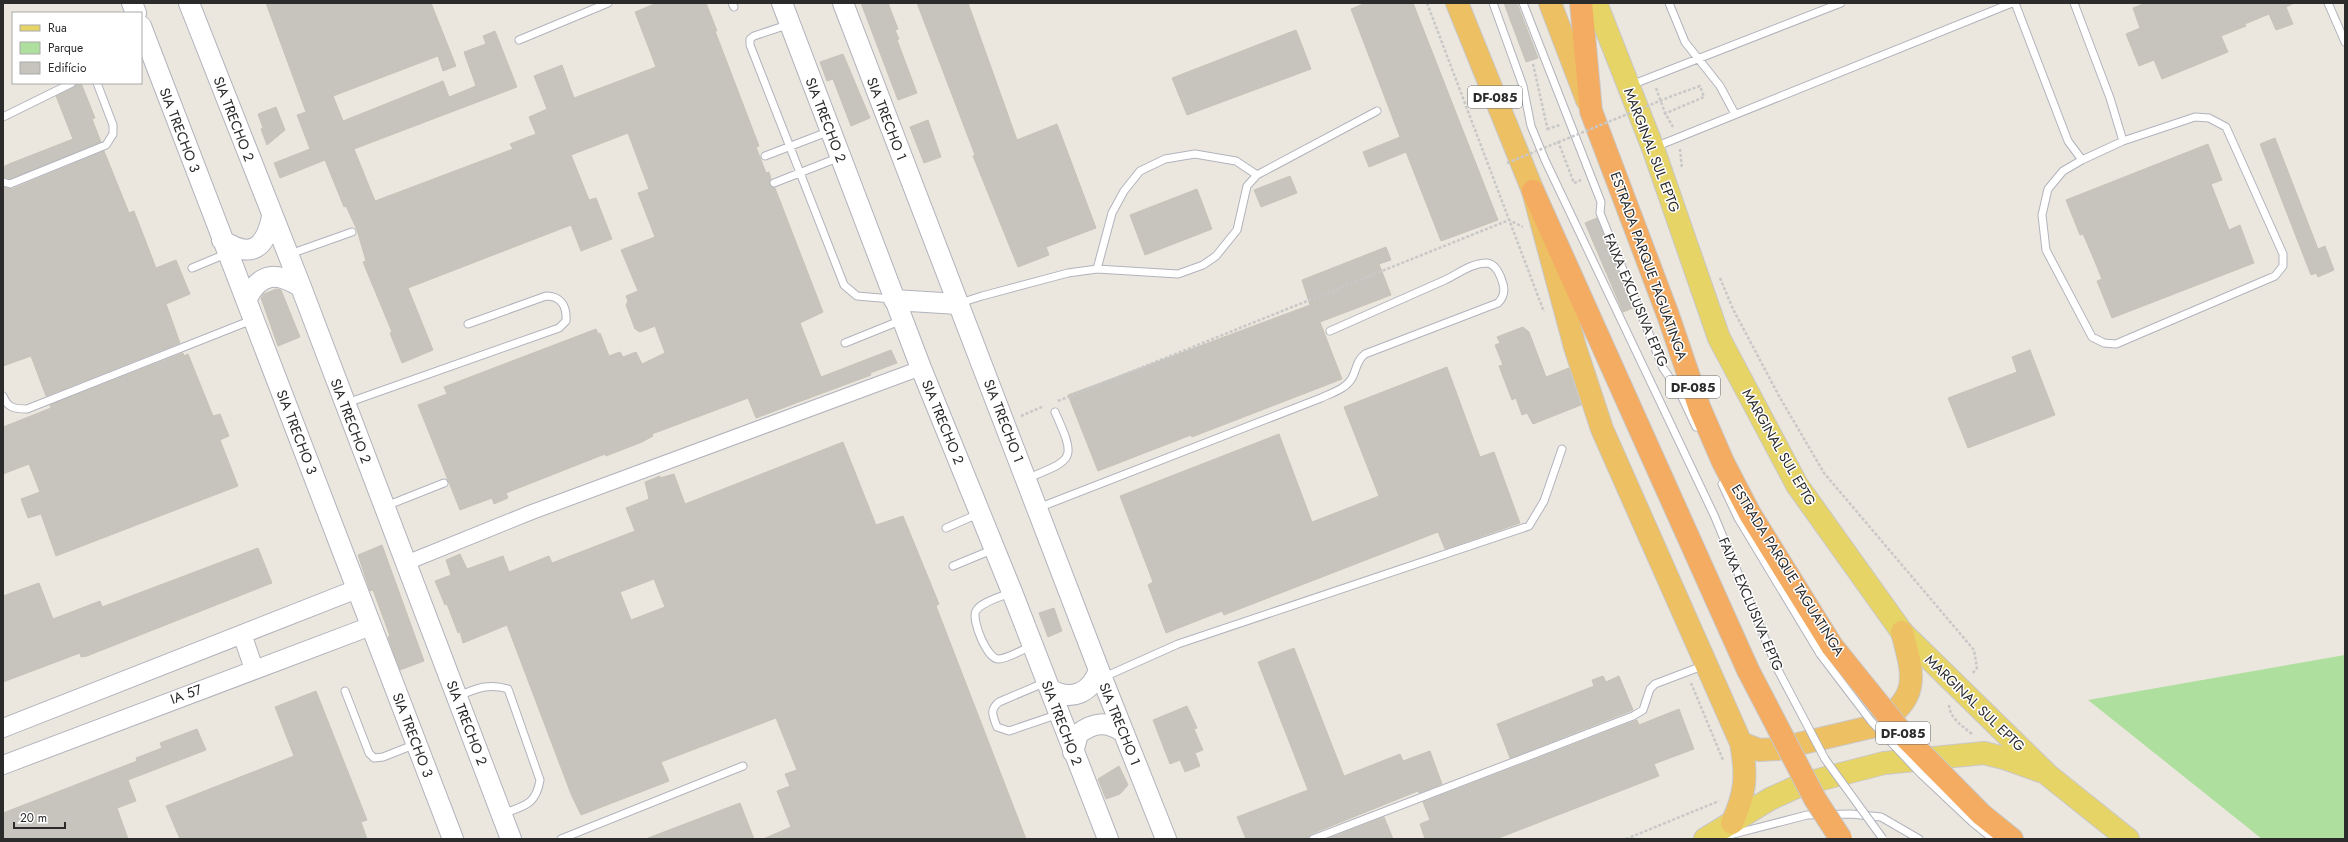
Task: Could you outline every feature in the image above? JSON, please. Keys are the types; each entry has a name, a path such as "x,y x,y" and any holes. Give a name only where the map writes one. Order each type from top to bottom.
{"highway":[{"name":"DF-085","path":"1457,3 1534,191 1748,670 1815,799 1841,839"},
{"name":"ESTRADA PARQUE TAGUATINGA","path":"1550,3 1668,315 1700,409 1723,462 1750,514 1826,650 1976,818 2012,839"},
{"path":"1580,3 1591,110"},
{"path":"1534,191 1575,347 1602,429 1697,668 1741,743 1746,768 1745,785 1742,803 1732,823"},
{"path":"1741,743 1759,750 1777,749 1875,726 1884,721 1898,710 1911,687 1912,668 1902,632"}],"main road":[{"name":"SIA TRECHO 2","path":"189,3 272,217 301,287 511,839"},
{"name":"SIA TRECHO 2","path":"782,3 894,300 1012,592 1108,839"},
{"name":"SIA TRECHO 1","path":"843,3 1123,732 1166,839"},
{"name":"MARGINAL SUL EPTG","path":"1596,3 1627,86 1653,148 1719,338 1798,485 1902,632 2048,775 2128,839"},
{"name":"SIA TRECHO 3","path":"142,32 145,50 247,298 453,839"},
{"path":"225,247 244,251 252,249 262,242 269,233 272,217"},
{"path":"247,298 256,283 272,276 290,280 301,287"},
{"path":"894,300 958,304"},
{"path":"1048,686 1061,696 1073,696 1084,690 1101,674"},
{"path":"1073,752 1078,734 1095,724 1105,723 1123,732"},
{"path":"1705,839 1770,799 1803,784 1843,772 1884,763 1984,753 2004,758 2048,775"}],"street":[{"path":"406,564 532,512 921,368"},
{"path":"3,728 357,589"},
{"name":"IA 57","path":"3,764 371,626"},
{"path":"242,634 254,669"}],"lane":[{"path":"519,40 608,3"},
{"name":"FAIXA EXCLUSIVA EPTG","path":"1493,3 1523,86 1531,126 1545,160 1714,515 1778,670 1825,759 1883,839"},
{"name":"FAIXA EXCLUSIVA EPTG","path":"1523,3 1601,202 1600,213 1621,268 1663,368 1680,393 1700,435"},
{"path":"1669,3 1685,42 1720,86 1735,114"},
{"path":"1627,86 1698,60 1841,3"},
{"path":"1653,148 1679,136 2012,3"},
{"path":"2015,3 2068,140 2082,160"},
{"path":"2074,3 2110,98 2123,141"},
{"path":"2328,3 2345,42"},
{"path":"790,24 754,36 750,39 750,45 844,285 857,296 894,300"},
{"path":"3,117 70,84"},
{"path":"3,182 10,184 106,144 113,134 113,125 97,84"},
{"path":"958,304 1068,273 1097,269 1178,274 1203,265 1216,256 1237,230 1247,186 1257,174 1377,111"},
{"path":"2195,117 2209,118 2226,127 2283,254 2283,266 2275,276 2116,344 2104,343 2092,337 2046,250 2042,215 2048,189 2063,171 2082,160 2123,141 2195,117"},
{"path":"765,156 830,130"},
{"path":"1097,269 1112,213 1124,191 1140,171 1165,159 1195,154 1236,161 1257,174"},
{"path":"774,183 840,157"},
{"path":"288,255 352,232"},
{"path":"192,268 225,247"},
{"path":"1037,508 1345,387 1353,377 1356,366 1365,354 1498,303 1504,294 1503,285 1494,267 1489,263 1481,264 1469,268 1330,331"},
{"path":"345,404 559,328 566,320 567,311 560,300 554,296 546,296 468,324"},
{"path":"3,396 6,403 14,409 27,409 254,319"},
{"path":"844,343 902,320"},
{"path":"1026,479 1064,463 1068,457 1069,446 1055,412"},
{"path":"1101,674 1178,644 1529,526 1544,502 1562,449"},
{"name":"FAIXA EXCLUSIVA EPTG","path":"1719,476 1738,518 1826,650"},
{"path":"384,507 444,483"},
{"path":"946,528 980,513"},
{"path":"953,566 994,549"},
{"path":"1012,592 980,606 976,611 974,618 988,653 992,658 999,659 1032,645"},
{"path":"1313,839 1632,716 1643,710 1650,689 1655,684 1697,668"},
{"path":"457,697 477,688 497,685 508,689 540,780 538,795 529,804 502,814"},
{"path":"1048,686 999,702 992,712 997,727 1009,732 1059,714"},
{"path":"345,690 369,753 374,758 383,757 416,744"},
{"path":"561,839 743,766"},
{"path":"1715,839 1807,815 1851,814 1881,817 1919,839"},
{"path":"1976,818 1994,839"}],"path":[{"path":"1428,3 1449,63 1491,168 1545,316"},
{"path":"1532,60 1549,136"},
{"path":"1652,77 1665,113 1679,136 1683,171"},
{"path":"1507,163 1558,141 1700,86 1704,97 1665,113"},
{"path":"1547,128 1562,124"},
{"path":"1558,141 1566,162"},
{"path":"1552,144 1554,151"},
{"path":"1055,402 1509,220"},
{"path":"1718,273 1733,309 1779,396 1824,473 1974,650 1977,668 1960,688 1949,705 1950,712 1979,740 1984,753"},
{"path":"1004,422 1048,405"},
{"path":"1697,668 1725,766"},
{"path":"1626,839 1718,803 1721,798"}],"green space":[{"path":"2345,655 2345,839 2262,839 2088,700"}],"building":[{"path":"266,3 431,3 456,66 443,71 438,56 333,96 343,121 443,81 449,97 476,86 464,52 486,44 483,36 495,31 517,87 354,149 375,201 513,149 510,144 536,134 529,117 547,109 534,76 562,65 574,98 656,67 635,12 657,3 706,3 717,31 715,31 759,146 756,147 766,173 769,172 771,179 769,184 775,188 823,312 800,323 821,377 891,350 897,363 870,373 871,375 756,418 748,398 652,434 653,436 642,442 606,456 605,454 506,493 508,498 494,504 492,498 460,510 418,405 447,394 444,387 596,329 598,334 600,333 609,356 620,352 623,357 636,352 642,364 665,353 655,326 640,332 635,329 626,305 628,301 626,296 638,291 621,250 655,237 638,193 649,189 628,133 571,155 589,200 596,198 612,239 581,251 571,225 408,288 433,350 402,363 390,333 392,332 363,262 366,261 357,230 346,206 344,207 325,160 280,178 274,163 310,149 297,115 306,112"},
{"path":"861,3 888,3 898,29 895,30 899,39 897,40 917,93 898,100"},
{"path":"917,3 968,3 1017,140 1057,124 1096,228 1046,247 1049,255 1018,267 973,156 975,155"},
{"path":"1366,3 1413,3 1498,220 1441,241 1406,152 1369,167 1363,152 1400,137 1351,9"},
{"path":"1504,3 1517,3 1538,58 1526,62"},
{"path":"2146,3 2294,3 2286,7 2293,24 2276,30 2269,14 2245,24 2246,26 2221,36 2228,52 2162,79 2154,60 2139,66 2126,34 2140,28 2133,8"},
{"path":"1296,30 1311,69 1187,115 1172,78"},
{"path":"843,54 870,118 851,126 833,79 827,81 820,62"},
{"path":"76,84 81,84 95,118 92,119 101,142 10,179 3,177 3,167 73,139 56,96 74,87"},
{"path":"276,107 285,130 267,145 261,129 263,128 258,114"},
{"path":"928,120 941,157 924,163 910,127"},
{"path":"2275,138 2318,249 2325,246 2334,270 2318,277 2316,273 2311,275 2260,144"},
{"path":"2208,144 2222,180 2211,184 2229,230 2240,225 2254,263 2112,318 2097,281 2102,279 2083,234 2080,235 2066,200"},
{"path":"104,151 129,213 134,211 156,268 176,260 190,294 166,304 180,343 46,396 31,356 3,366 3,187 12,189"},
{"path":"1290,176 1297,193 1261,207 1254,190"},
{"path":"1197,189 1212,229 1145,255 1130,215"},
{"path":"1597,218 1633,308 1623,312 1585,223"},
{"path":"1386,247 1391,260 1379,264 1391,295 1320,322 1342,379 1192,437 1191,435 1098,471 1068,395 1310,305 1302,280"},
{"path":"276,289 281,290 300,337 278,346 261,298 264,294"},
{"path":"1523,327 1529,332 1546,377 1569,368 1581,405 1533,424 1527,413 1522,415 1516,398 1512,400 1499,366 1503,365 1495,345 1500,343 1497,337"},
{"path":"2030,350 2055,415 1968,448 1948,398 2017,372 2012,357"},
{"path":"183,353 184,356 188,354 213,416 220,414 229,436 220,440 238,486 56,556 41,514 28,518 21,499 40,492 29,464 3,474 3,427 51,408 50,405"},
{"path":"1447,367 1480,457 1494,452 1520,523 1445,549 1438,532 1224,615 1222,611 1166,633 1148,585 1153,582 1120,496 1279,434 1312,522 1379,496 1344,407"},
{"path":"843,442 876,525 903,516 939,604 936,606 1026,839 763,839 791,827 777,791 790,786 785,774 797,770 776,718 661,762 669,781 581,815 571,794 507,625 463,643 460,632 458,633 447,604 445,605 435,581 451,575 446,560 460,554 467,569 503,556 509,572 549,556 552,563 635,531 626,508 649,499 645,482 660,476 660,478 674,474 685,504","holes":["654,579 665,607 631,620 620,592"]},
{"path":"382,545 424,661 400,670 388,637 390,636 373,590 370,591 358,555"},
{"path":"258,548 272,583 87,656 81,657 80,653 3,682 3,596 39,583 53,619 100,601 102,607"},
{"path":"1054,608 1062,631 1048,637 1039,613"},
{"path":"1294,648 1344,776 1400,754 1403,761 1430,751 1442,784 1419,793 1418,791 1311,834 1308,839 1246,839 1237,817 1308,790 1258,662"},
{"path":"1603,676 1606,682 1619,676 1633,710 1510,758 1497,724 1594,686 1592,680"},
{"path":"316,691 367,820 361,822 367,839 180,839 166,806 294,756 275,707"},
{"path":"1187,706 1197,728 1194,729 1203,750 1195,753 1200,766 1185,772 1180,760 1170,764 1153,720"},
{"path":"1679,709 1694,749 1654,764 1659,776 1496,839 1425,839 1420,824 1430,820 1423,802 1637,720 1639,725"},
{"path":"197,729 206,750 128,780 136,801 117,808 128,839 3,839 3,813 137,761 136,758 162,748 160,743"},
{"path":"1119,766 1128,785 1120,794 1106,799 1098,779"},
{"path":"740,803 754,839 648,838"},
{"path":"1384,817 1393,839 1327,839"}]}
